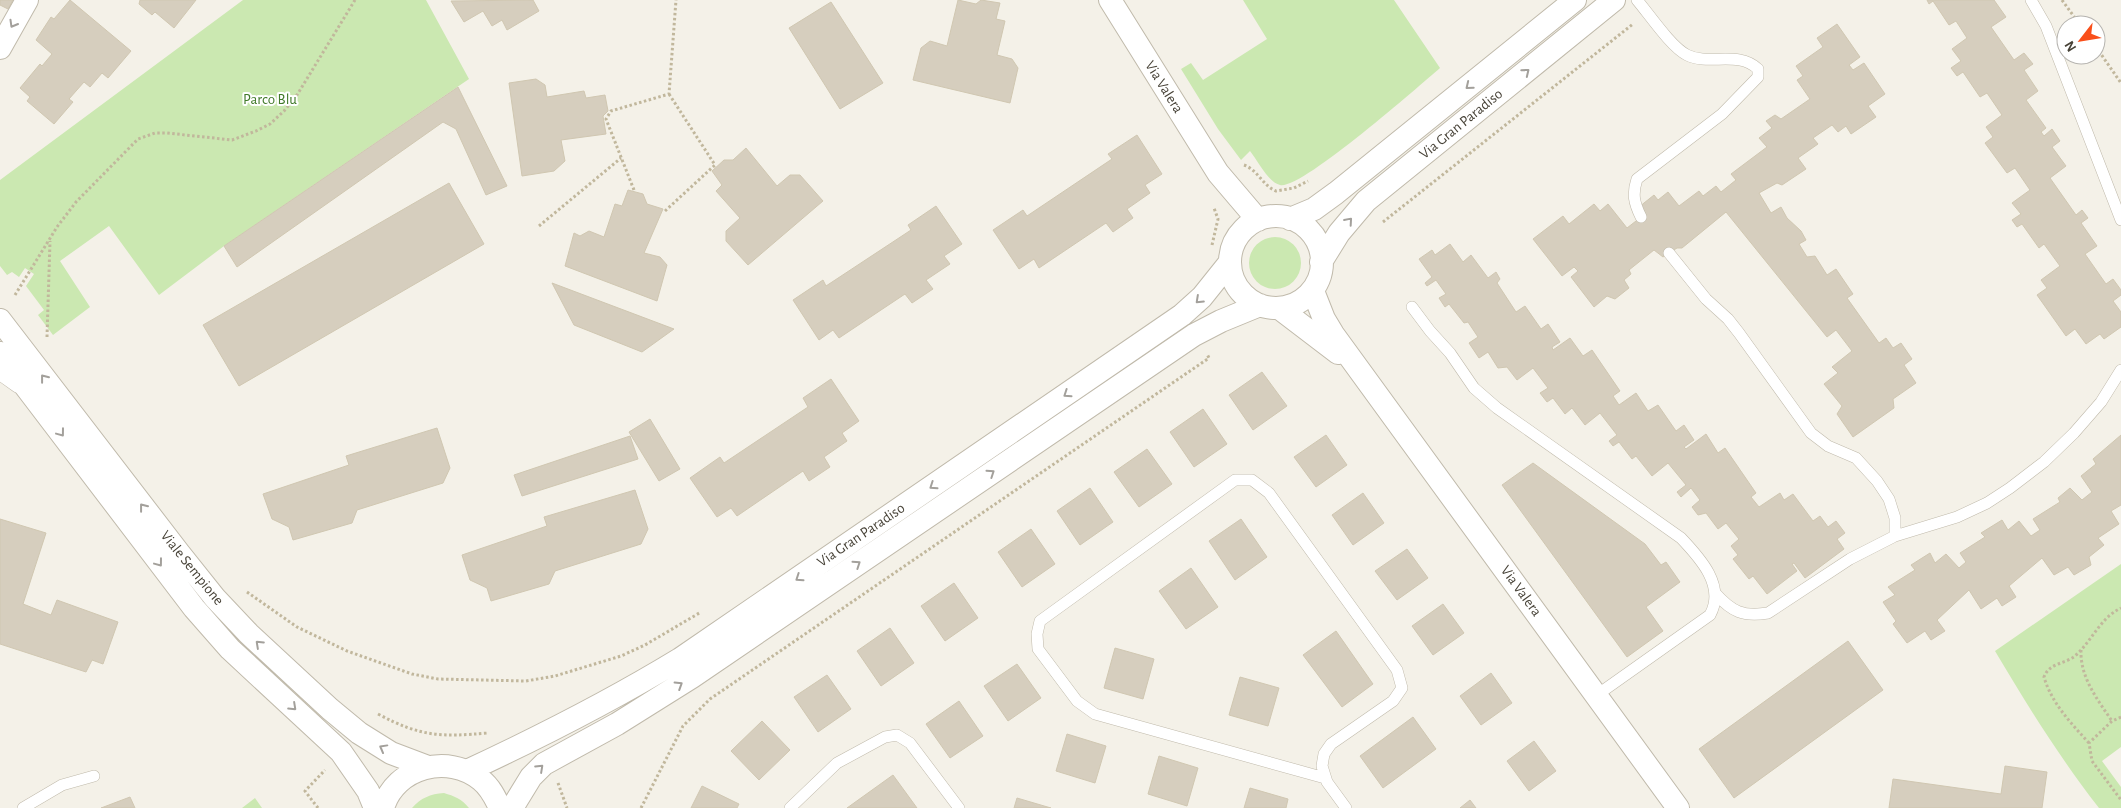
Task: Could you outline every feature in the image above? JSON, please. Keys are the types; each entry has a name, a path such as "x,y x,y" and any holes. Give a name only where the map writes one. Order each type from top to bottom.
{"street":[{"path":"0,48 27,0"},
{"name":"Via Valera","path":"1110,0 1218,174 1258,220"},
{"name":"Via Gran Paradiso","path":"1290,219 1314,209 1336,193 1575,0"},
{"name":"Via Gran Paradiso","path":"1321,262 1339,233 1366,201 1614,0"},
{"name":"Via Valera","path":"1218,174 1237,220 1239,233"},
{"path":"1271,216 1290,219 1306,228 1321,252 1318,280 1312,291 1298,302 1269,307 1241,293 1231,273 1230,262 1233,244 1239,233 1258,220 1271,216"},
{"name":"Via Gran Paradiso","path":"467,771 529,743 680,659 1182,316 1202,297 1230,262"},
{"name":"Via Valera","path":"1312,291 1324,319 1333,334 1364,374 1678,808"},
{"name":"Via Valera","path":"1269,307 1326,342 1364,374"},
{"name":"Via Gran Paradiso","path":"512,808 531,777 544,764 617,724 692,677 1194,335 1221,321 1269,307"},
{"name":"Viale Sempione","path":"0,320 179,553 215,598 249,634 330,710 359,733 391,753 428,767"},
{"name":"Viale Sempione","path":"0,353 194,608 230,649 341,752 368,791 375,808"},
{"path":"383,808 385,800 396,785 411,773 428,767 448,766 467,771 481,780 492,792 500,808"}],"lane":[{"path":"1637,0 1677,48 1688,55 1750,62 1758,69 1758,77 1722,114 1637,179 1633,193 1641,217"},
{"path":"2031,0 2046,26 2121,220"},
{"path":"1669,253 1706,299 1728,319 1811,433 1828,446 1856,458 1877,481 1889,499 1896,518 1895,536"},
{"path":"1412,307 1480,393 1497,408 1681,538 1699,556 1711,577 1715,593 1715,605 1710,615 1597,695"},
{"path":"1715,593 1726,605 1737,612 1752,616 1768,614 1850,559 1895,536 1957,517 1987,503 2044,462 2074,433 2101,402 2121,370"},
{"path":"0,375 38,402"},
{"path":"1325,778 1095,714 1077,700 1038,649 1037,634 1040,620 1235,480 1252,480 1269,493 1397,670 1402,688 1393,700 1332,744 1324,754 1322,766 1325,778 1346,808"},
{"path":"790,808 837,763 885,737 897,735 910,743 959,808"},
{"path":"23,808 62,785 94,776"}],"path":[{"path":"15,295 57,227 76,202 138,139 145,136 167,133 232,140 270,124 297,95 355,0"},
{"path":"665,211 715,165 669,94 676,0"},
{"path":"2062,0 2073,15"},
{"path":"1376,228 1647,13"},
{"path":"2106,62 2121,83"},
{"path":"634,190 606,119 611,111 669,94"},
{"path":"539,226 622,158"},
{"path":"1244,172 1239,165 1250,167 1266,184 1276,191 1294,188 1314,177"},
{"path":"1211,204 1218,219 1211,248"},
{"path":"1380,218 1383,222"},
{"path":"47,337 50,241"},
{"path":"641,808 683,726 710,699 1209,358 1205,350"},
{"path":"247,592 296,627 347,652 412,674 438,679 526,681 555,676 621,656 645,645 705,610"},
{"path":"2121,608 2097,627 2073,658 2052,667 2044,677 2050,695 2089,743 2092,761 2121,800"},
{"path":"2081,650 2083,672 2096,697 2112,721"},
{"path":"377,713 407,728 423,733 455,736 493,733"},
{"path":"2089,743 2112,721 2121,717"},
{"path":"318,808 304,791 330,765"},
{"path":"555,777 567,808"}],"green space":[{"name":"Parco Blu","path":"243,0 426,0 469,79 224,246 159,295 109,226 60,261 90,307 53,335 38,315 44,310 26,286 34,274 25,268 19,277 12,272 7,275 0,266 0,180"},
{"path":"1243,0 1394,0 1440,68 1360,136 1310,172 1292,182 1280,185 1267,176 1250,151 1241,160 1218,129 1181,69 1191,63 1203,80 1267,39"},
{"path":"1275,237 1289,241 1297,249 1301,263 1297,277 1289,285 1275,289 1261,285 1253,277 1249,263 1253,249 1261,241"},
{"path":"2121,564 2121,747 2102,761 2121,787 2121,808 2099,808 2044,731 1995,651"},
{"path":"444,793 458,798 469,808 412,808 426,797"},
{"path":"255,798 262,808 242,808"}],"building":[{"path":"0,0 13,0 8,9 0,5"},
{"path":"70,0 131,51 108,78 102,73 90,87 84,82 69,99 73,102 54,124 27,101 30,97 20,88 40,64 42,66 52,54 36,40 51,17 54,19"},
{"path":"140,0 196,0 174,28 155,12 152,15 139,4"},
{"path":"533,0 539,11 507,30 502,20 492,26 483,11 464,22 451,1"},
{"path":"958,0 976,4 981,0 1000,3 996,19 1005,21 997,55 1012,59 1018,68 1010,103 913,80 921,48 930,41 947,46"},
{"path":"1927,0 1994,0 2006,17 1991,27 2014,60 2024,53 2033,64 2024,70 2038,91 2026,100 2046,128 2041,132 2044,136 2052,129 2060,141 2052,147 2066,166 2050,178 2076,215 2082,210 2088,218 2081,223 2097,246 2085,254 2106,284 2113,279 2121,290 2121,295 2113,301 2121,312 2121,327 2104,339 2100,334 2086,344 2075,329 2066,336 2037,295 2047,288 2041,280 2060,266 2044,244 2039,248 2022,224 2017,227 2012,220 2021,214 2012,203 2030,190 2015,168 2007,173 1985,143 1993,137 1986,127 2002,115 1987,93 1980,97 1963,72 1957,76 1951,68 1961,61 1952,49 1967,38 1956,21 1949,25 1933,1 1929,4"},
{"path":"831,2 883,83 840,109 789,28"},
{"path":"1837,24 1860,57 1849,65 1853,70 1864,63 1885,94 1868,106 1876,117 1851,134 1846,126 1838,132 1832,125 1813,138 1818,144 1798,158 1806,169 1782,185 1777,183 1759,193 1771,213 1781,207 1787,218 1801,231 1806,240 1799,244 1807,257 1815,256 1827,275 1836,269 1853,294 1847,298 1879,343 1886,338 1893,348 1901,343 1912,359 1904,365 1916,383 1893,399 1894,408 1853,437 1837,414 1842,406 1824,384 1838,373 1832,367 1852,351 1836,330 1827,337 1726,212 1682,248 1677,248 1663,257 1654,250 1629,270 1631,274 1624,280 1629,288 1615,299 1607,296 1594,307 1571,277 1578,271 1574,267 1562,276 1533,239 1563,216 1569,224 1594,204 1600,211 1608,204 1627,228 1645,214 1639,207 1654,195 1658,200 1668,192 1679,206 1699,191 1703,196 1716,186 1721,192 1736,180 1731,174 1767,147 1759,138 1772,128 1766,121 1775,115 1781,119 1810,99 1797,80 1803,76 1796,66 1823,47 1817,38"},
{"path":"536,79 545,85 547,97 584,91 586,98 605,95 608,111 603,116 606,134 561,140 565,161 554,171 522,176 509,83"},
{"path":"458,87 507,186 486,195 456,129 443,122 237,267 224,246"},
{"path":"1137,135 1162,174 1145,185 1150,193 1127,209 1133,218 1113,232 1106,223 1039,268 1034,259 1019,269 993,230 1023,210 1027,216 1112,159 1108,154"},
{"path":"746,148 777,186 790,175 800,175 823,201 748,265 726,241 726,231 740,218 716,191 722,185 712,171 724,160 733,160"},
{"path":"449,183 484,244 239,386 203,325"},
{"path":"628,190 643,194 647,204 663,209 644,253 660,257 667,265 657,301 565,266 574,233 580,236 589,231 604,237 615,204 622,206"},
{"path":"936,206 962,244 944,256 950,264 926,280 933,289 912,303 905,294 839,338 833,330 819,340 793,300 823,280 826,286 911,230 908,225"},
{"path":"1450,244 1463,262 1471,255 1488,278 1496,272 1500,279 1497,283 1516,312 1525,306 1541,329 1548,324 1560,342 1552,347 1553,350 1570,338 1583,356 1592,350 1620,391 1613,396 1619,405 1636,393 1648,411 1658,405 1676,431 1684,425 1694,440 1684,447 1686,449 1706,434 1718,453 1725,448 1756,493 1751,497 1759,507 1780,493 1784,500 1793,494 1813,521 1820,516 1828,527 1836,521 1845,533 1837,539 1844,549 1805,578 1794,563 1792,564 1797,571 1767,594 1753,576 1749,579 1733,559 1738,555 1731,546 1739,539 1726,523 1718,529 1706,513 1698,515 1692,507 1700,500 1691,488 1681,497 1677,492 1686,485 1668,463 1652,476 1636,456 1632,459 1619,442 1613,446 1609,441 1617,435 1600,413 1585,425 1572,408 1565,414 1553,398 1547,402 1540,393 1548,388 1533,368 1517,380 1507,367 1498,368 1488,352 1479,358 1469,343 1478,337 1468,322 1464,323 1449,304 1445,307 1439,298 1446,294 1436,280 1427,286 1425,283 1432,277 1419,259 1432,250 1435,255"},
{"path":"552,283 674,329 642,352 574,325"},
{"path":"1262,372 1287,406 1253,430 1229,395"},
{"path":"831,379 859,421 842,433 847,441 824,457 830,467 809,481 803,471 737,516 731,508 717,517 690,478 720,457 724,463 808,407 803,398"},
{"path":"1203,409 1227,444 1194,467 1170,432"},
{"path":"650,419 680,469 659,481 629,432"},
{"path":"437,428 450,468 443,483 357,510 352,523 293,540 289,527 272,519 263,494 349,465 346,456"},
{"path":"1326,435 1347,465 1316,487 1294,457"},
{"path":"2121,435 2121,505 2111,511 2119,524 2098,538 2104,545 2089,557 2091,565 2074,575 2068,567 2054,575 2042,558 2009,586 2016,597 2002,606 1997,598 1981,609 1969,590 1937,620 1945,631 1931,640 1925,631 1907,643 1893,624 1896,621 1883,602 1895,595 1888,587 1915,570 1911,565 1930,553 1935,563 1946,554 1959,568 1966,562 1960,553 1985,537 1981,533 2002,520 2008,530 2019,521 2031,536 2040,530 2033,519 2060,502 2058,498 2070,488 2082,500 2092,492 2081,476 2096,464 2093,459"},
{"path":"630,436 638,459 522,496 514,475"},
{"path":"1147,449 1172,484 1139,507 1114,472"},
{"path":"1533,463 1645,544 1661,565 1666,562 1680,582 1646,607 1663,631 1627,657 1502,485"},
{"path":"1090,488 1113,522 1080,545 1057,511"},
{"path":"635,490 648,529 641,544 555,571 549,584 491,601 487,588 470,580 462,555 547,526 544,517"},
{"path":"1363,493 1384,523 1353,545 1332,515"},
{"path":"0,519 46,533 23,604 51,615 57,600 118,622 103,664 92,660 86,672 0,644"},
{"path":"1241,519 1267,557 1235,580 1209,541"},
{"path":"1031,529 1055,564 1022,587 998,552"},
{"path":"1407,549 1428,578 1397,600 1375,571"},
{"path":"1191,568 1218,607 1186,629 1159,591"},
{"path":"954,583 978,618 945,641 921,606"},
{"path":"1443,604 1464,633 1433,655 1412,626"},
{"path":"890,628 914,663 881,686 857,651"},
{"path":"1336,631 1373,684 1342,707 1303,655"},
{"path":"1848,641 1883,690 1734,798 1699,749"},
{"path":"1115,648 1154,659 1143,699 1104,688"},
{"path":"1017,664 1041,698 1008,721 984,686"},
{"path":"1491,673 1512,703 1481,725 1460,696"},
{"path":"827,675 851,709 818,732 794,697"},
{"path":"1240,677 1279,688 1268,726 1229,715"},
{"path":"959,701 983,736 950,758 926,724"},
{"path":"1413,717 1436,749 1383,788 1360,756"},
{"path":"762,721 790,750 759,780 731,751"},
{"path":"1067,734 1106,746 1095,783 1056,771"},
{"path":"1534,741 1556,771 1529,791 1507,761"},
{"path":"1159,756 1198,768 1187,806 1148,794"},
{"path":"2005,766 2047,772 2042,808 1889,808 1893,779 2001,794"},
{"path":"893,775 917,808 847,808"},
{"path":"702,786 739,804 737,808 691,808"},
{"path":"1250,788 1288,799 1286,808 1244,808"},
{"path":"130,797 135,808 101,808"},
{"path":"1017,798 1051,808 1014,808"},
{"path":"1470,800 1476,808 1460,808"}]}
